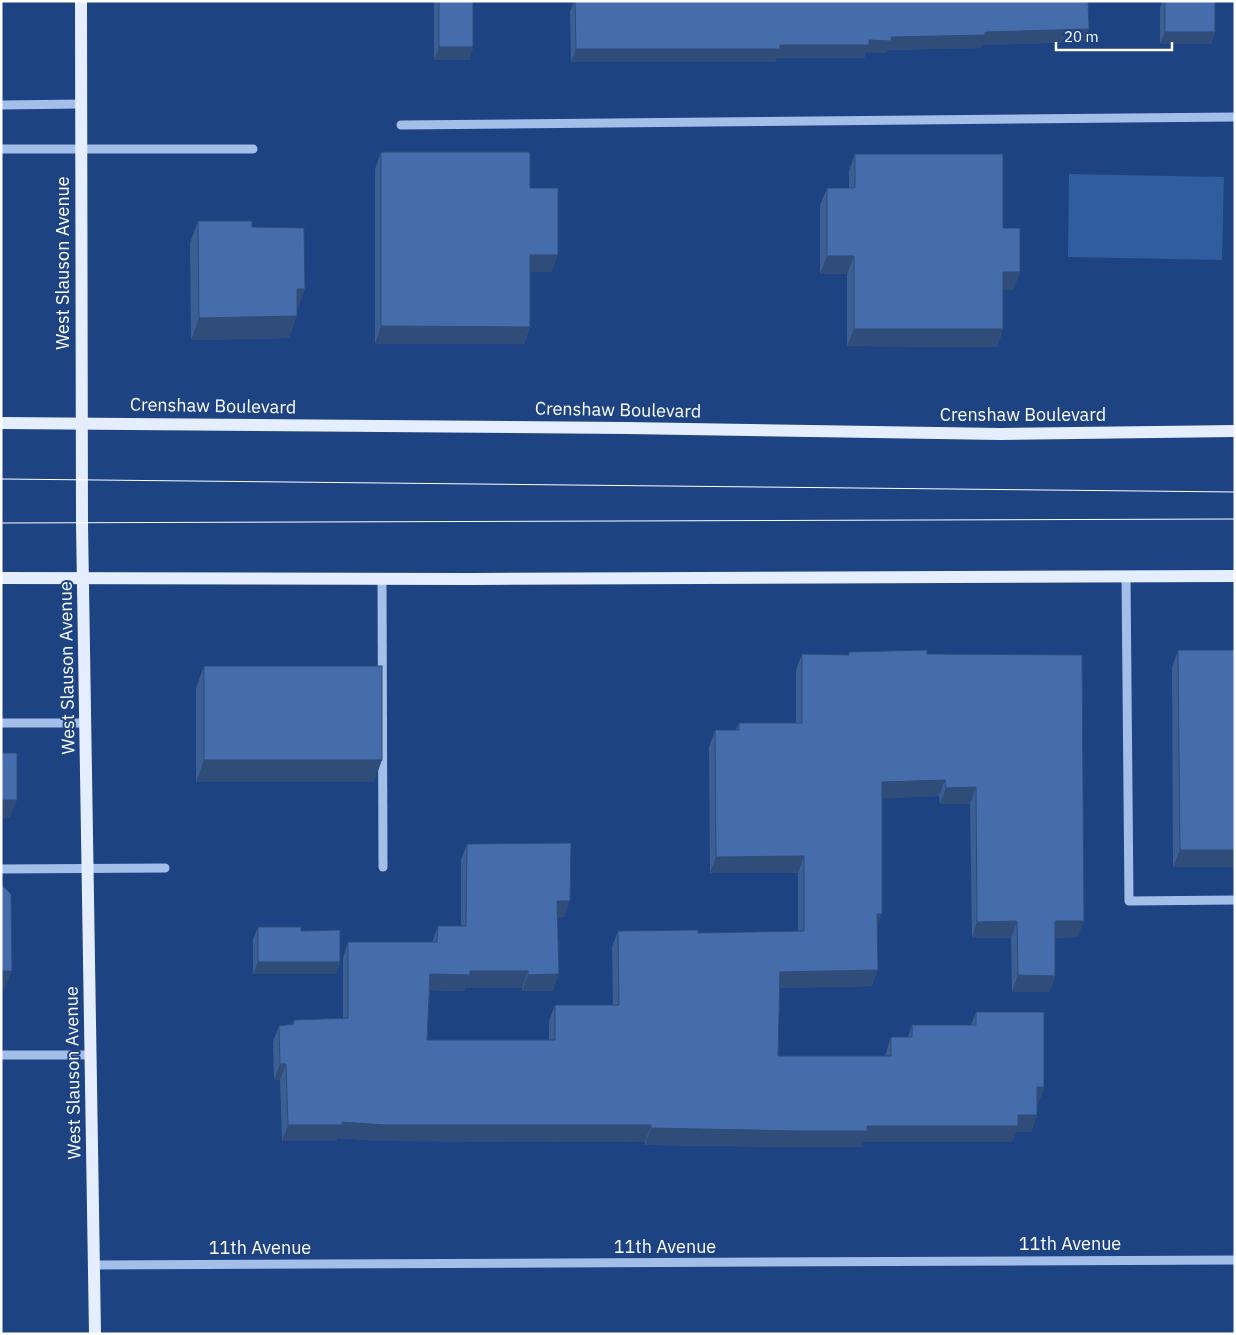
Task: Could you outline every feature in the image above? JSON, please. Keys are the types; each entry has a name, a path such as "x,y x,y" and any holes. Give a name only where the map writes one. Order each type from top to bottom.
{"main road":[{"name":"West Slauson Avenue","path":"81,1 83,580 95,1334"},
{"name":"Crenshaw Boulevard","path":"1,423 83,422 1001,434 1235,431"},
{"path":"1,578 83,580 1235,576"}],"street":[{"path":"1,105 81,104"},
{"path":"401,125 1235,117"},
{"path":"1,149 253,149"},
{"path":"1126,576 1129,901 1235,900"},
{"path":"382,579 383,868"},
{"path":"1,723 85,723"},
{"path":"1,869 165,868"},
{"path":"1,1055 90,1055"},
{"name":"11th Avenue","path":"95,1265 1235,1260"}],"shaded area":[{"path":"1069,174 1224,177 1222,260 1068,257"}],"building":[{"path":"439,1 473,1 473,47 439,47"},
{"path":"575,1 1088,1 1089,29 985,32 985,35 891,37 891,41 869,40 869,45 780,45 780,49 576,49"},
{"path":"1165,1 1215,1 1215,32 1165,32"},
{"path":"381,152 530,152 530,188 558,188 558,255 530,255 530,327 381,326"},
{"path":"855,154 1003,154 1003,228 1020,228 1020,272 1003,272 1003,329 854,329 854,256 827,256 827,188 855,188"},
{"path":"198,221 252,221 252,227 304,228 305,289 297,289 297,316 199,318"},
{"path":"927,650 927,654 1082,655 1084,921 1055,921 1055,976 1018,975 1017,921 977,922 976,787 946,788 945,780 882,782 882,914 877,914 878,970 780,972 778,1056 891,1056 891,1037 912,1037 912,1025 976,1025 976,1012 1044,1012 1044,1087 1037,1087 1037,1115 1018,1115 1018,1126 867,1126 867,1131 651,1128 651,1125 385,1125 342,1122 342,1125 288,1125 286,1064 280,1064 279,1026 294,1024 294,1020 348,1018 348,942 437,942 438,926 466,926 467,844 571,843 570,901 557,901 559,974 528,975 528,971 470,971 470,975 430,974 427,1040 555,1040 555,1005 619,1005 618,931 698,930 698,933 804,931 804,856 716,857 715,730 739,730 739,723 802,723 802,654 849,655 849,652"},
{"path":"1178,650 1235,650 1235,850 1180,850"},
{"path":"204,666 382,666 382,760 204,760"},
{"path":"1,753 17,753 17,800 1,800"},
{"path":"1,884 11,894 12,971 1,971"},
{"path":"258,927 301,927 301,931 340,930 340,962 258,962"}],"tram line":[{"path":"1,479 1235,492"},
{"path":"1,523 1235,519"}]}
